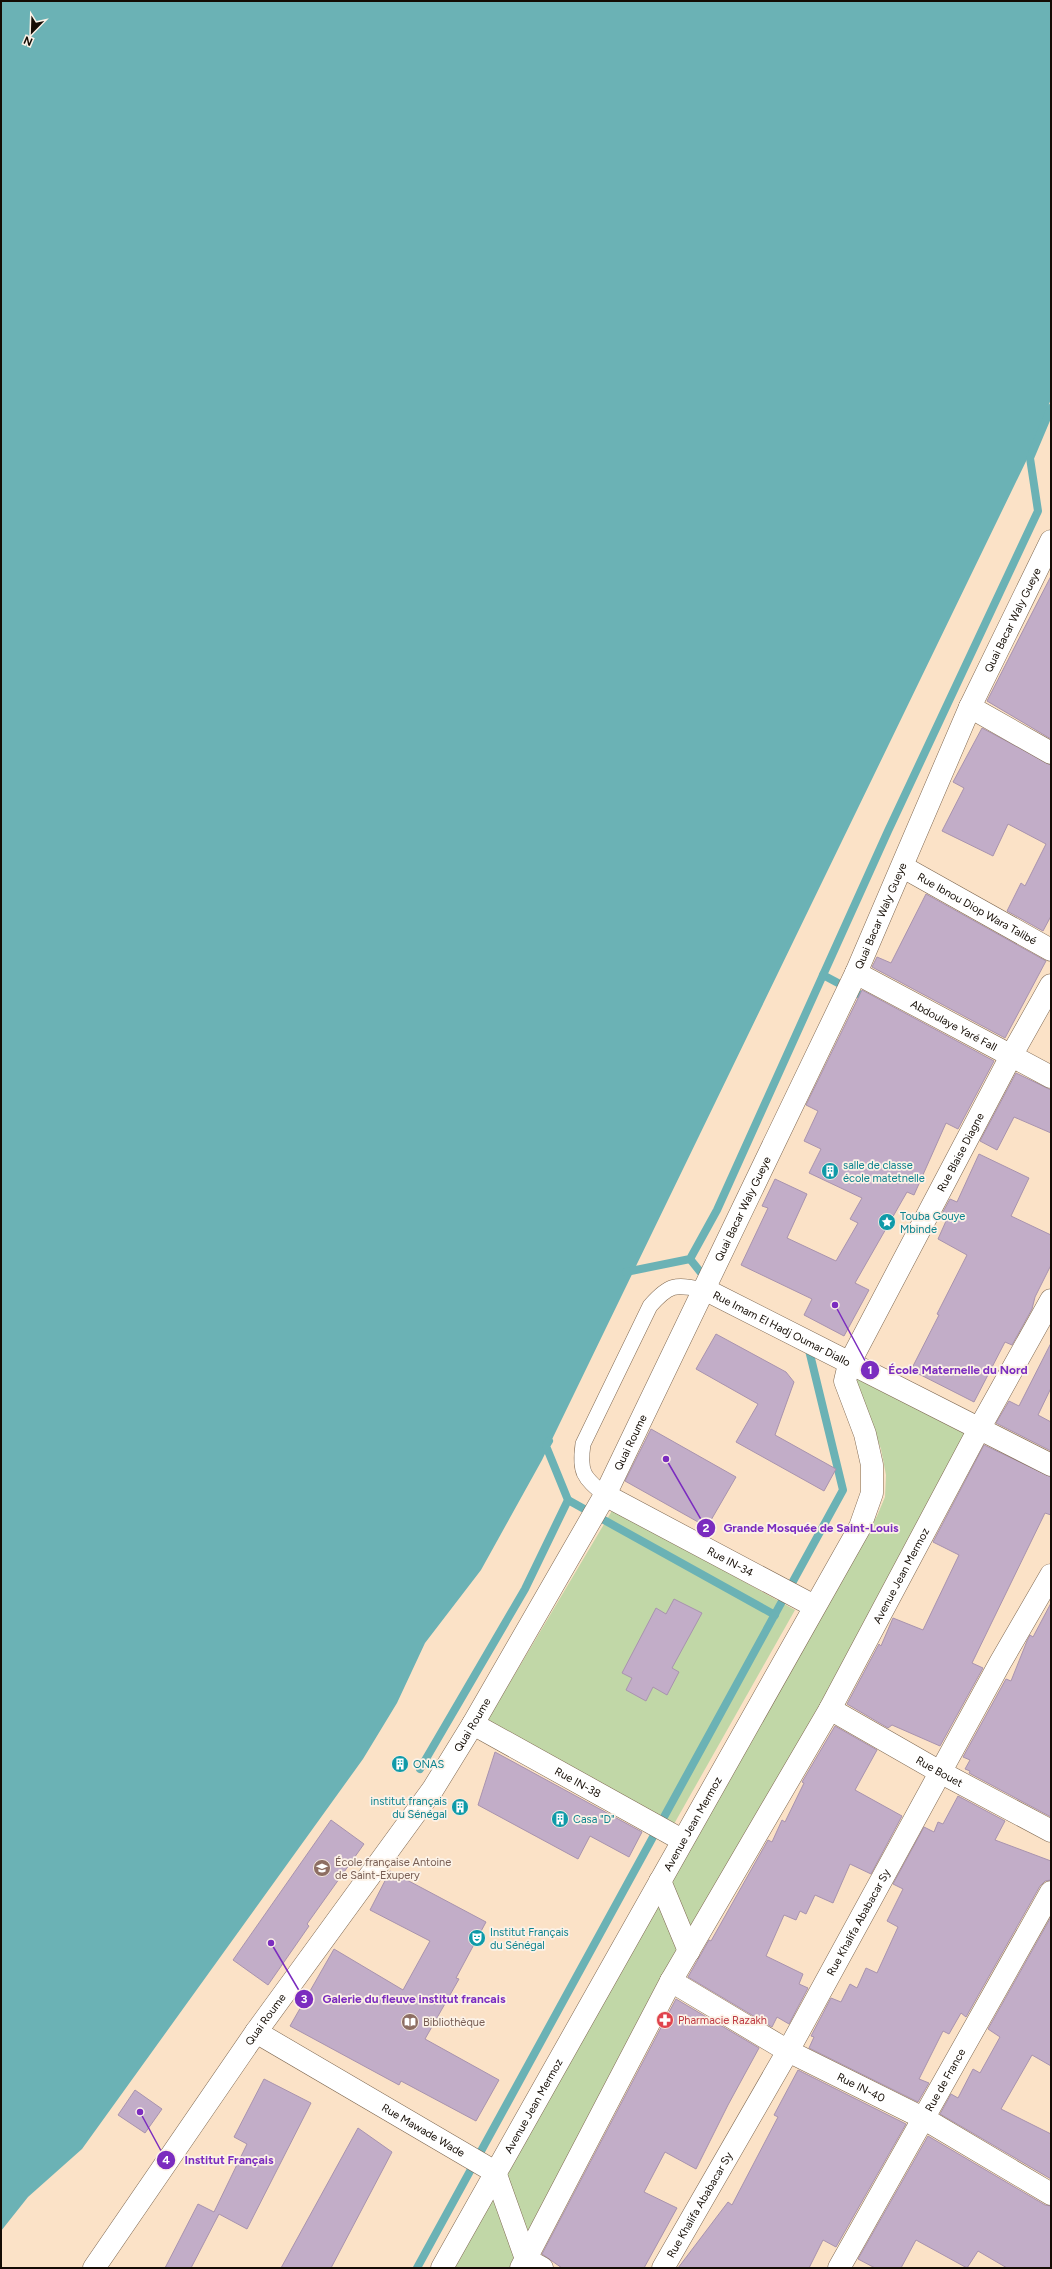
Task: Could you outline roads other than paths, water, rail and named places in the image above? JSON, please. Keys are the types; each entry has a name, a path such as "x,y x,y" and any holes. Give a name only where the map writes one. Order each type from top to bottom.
{"street":[{"name":"Quai Bacar Waly Gueye","path":"706,1290 856,973 903,867 970,707 1051,541"},
{"path":"970,707 1051,753"},
{"name":"Rue Ibnou Diop Wara Talibé","path":"903,867 1051,950"},
{"name":"Abdoulaye Yaré Fall","path":"856,973 1051,1077"},
{"name":"Rue Blaise Diagne","path":"849,1364 1011,1056 1051,985"},
{"name":"Rue Imam El Hadj Oumar Diallo","path":"706,1290 849,1364 1051,1464"},
{"name":"Quai Roume","path":"94,2268 256,2032 383,1860 432,1789 473,1724 605,1495 706,1290"},
{"name":"Avenue Jean Mermoz","path":"530,2265 671,1981 830,1709 979,1429 1051,1300"},
{"name":"Avenue Jean Mermoz","path":"442,2268 814,1606 860,1527 872,1493 872,1465 865,1434 845,1381 849,1364"},
{"name":"Rue IN-34","path":"605,1495 814,1606"},
{"name":"Rue Khalifa Ababacar Sy","path":"663,2268 788,2051 1000,1663 1051,1575"},
{"name":"Rue Bouet","path":"830,1709 940,1772 1051,1831"},
{"name":"Rue IN-38","path":"473,1724 682,1840"},
{"path":"660,1881 689,1951"},
{"name":"Rue de France","path":"839,2268 1051,1892"},
{"name":"Rue IN-40","path":"671,1981 788,2051 924,2118 1051,2194"},
{"name":"Rue Mawade Wade","path":"256,2032 495,2172"},
{"path":"495,2172 530,2265"}],"lane":[{"path":"605,1495 587,1480 581,1462 583,1444 647,1313 664,1290 679,1286 706,1290"}],"water":[{"path":"1,1 1051,1 1051,399 1031,451 542,1460 481,1570 425,1643 397,1703 363,1759 82,2149 28,2197 1,2231"}],"waterway":[{"path":"626,1272 690,1259 717,1210 888,831 1038,511 1030,458 1051,408"},
{"path":"823,975 868,999"},
{"path":"690,1259 706,1279"},
{"path":"417,2268 843,1490 808,1346"},
{"path":"420,1769 525,1589 568,1500 546,1446 549,1441"},
{"path":"568,1500 775,1615"}],"place":[{"name":"salle de classe école matetnelle","path":"830,1171"},
{"name":"Touba Gouye Mbinde","path":"887,1222"},
{"name":"École Maternelle du Nord","path":"835,1305"},
{"name":"Grande Mosquée de Saint-Louis","path":"666,1459"},
{"name":"ONAS","path":"400,1764"},
{"name":"institut français du Sénégal","path":"460,1807"},
{"name":"Casa \"D\"","path":"560,1819"},
{"name":"École française Antoine de Saint-Exupery","path":"322,1868"},
{"name":"Institut Français du Sénégal","path":"477,1938"},
{"name":"Galerie du fleuve institut francais","path":"271,1943"},
{"name":"Pharmacie Razakh","path":"665,2020"},
{"name":"Bibliothèque","path":"410,2022"},
{"name":"Institut Français","path":"140,2112"}]}
